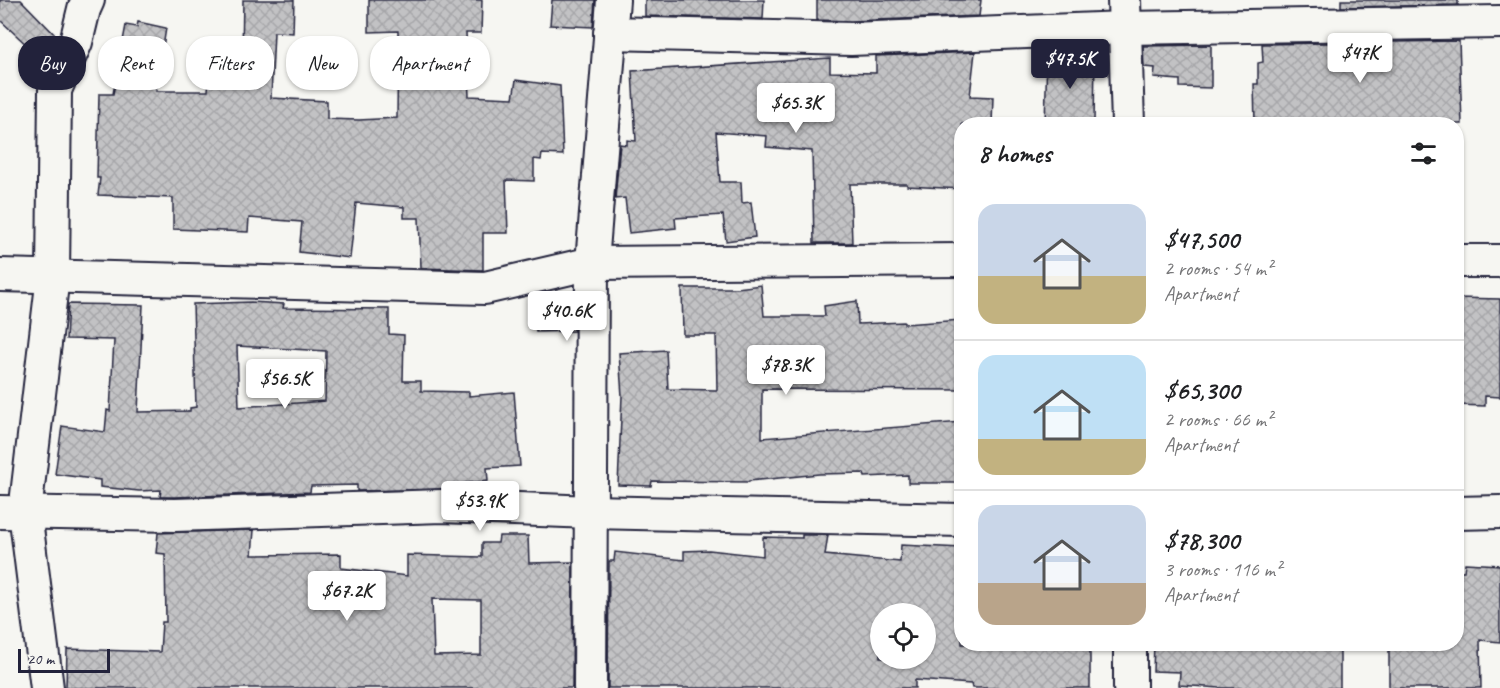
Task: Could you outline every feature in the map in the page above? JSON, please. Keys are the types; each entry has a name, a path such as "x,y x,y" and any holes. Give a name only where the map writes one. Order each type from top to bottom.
{"street":[{"path":"46,688 12,512 53,276 55,90 76,42 88,0"},
{"path":"590,688 592,263 613,0"},
{"path":"610,33 851,39 1124,14 1500,22"},
{"path":"1124,14 1128,117"},
{"path":"0,275 484,288 592,263 954,260"},
{"path":"1464,261 1500,261"},
{"path":"12,512 175,514 442,506 591,512 954,520"},
{"path":"1464,513 1500,512"},
{"path":"1130,651 1130,688"}],"building":[{"path":"0,0 21,0 56,36 18,37 0,20"},
{"path":"243,0 294,0 293,33 274,32 274,36 242,36"},
{"path":"369,0 482,0 481,33 466,33 466,36 398,36 398,31 369,32"},
{"path":"552,0 595,0 593,27 550,25"},
{"path":"645,0 764,0 763,19 645,16"},
{"path":"817,0 981,0 979,16 851,21 817,20"},
{"path":"1341,0 1458,0 1458,5 1341,7"},
{"path":"138,22 166,28 165,36 124,36 126,25 137,27"},
{"path":"1459,41 1462,117 1255,117 1254,84 1258,84 1258,63 1263,62 1262,44"},
{"path":"1211,45 1211,88 1180,87 1180,80 1154,78 1155,68 1144,67 1143,46"},
{"path":"975,52 970,96 993,97 992,117 954,117 954,189 907,186 907,184 850,184 852,243 814,243 812,151 766,147 767,136 716,132 720,182 741,182 742,203 751,202 755,237 726,241 723,215 675,218 676,228 629,233 625,198 615,199 620,144 627,145 627,140 636,141 632,71 830,58 830,72 876,73 876,56"},
{"path":"1047,55 1095,57 1094,117 1045,117"},
{"path":"516,80 560,86 563,155 542,154 541,160 534,159 534,181 506,180 508,233 483,233 483,270 421,268 419,218 404,218 404,207 356,203 350,258 299,252 302,222 249,218 248,232 173,229 173,198 98,195 100,178 97,178 99,94 113,94 114,90 271,90 271,98 327,101 327,119 359,120 397,118 397,90 469,90 469,96 513,98"},
{"path":"761,285 764,316 825,316 824,306 857,301 858,324 954,321 954,390 762,389 762,438 954,423 954,483 908,483 908,475 865,477 864,473 819,474 749,482 652,481 651,486 618,485 622,396 619,353 666,350 668,389 717,390 716,335 683,335 682,288 737,288"},
{"path":"574,298 574,331 536,332 534,300"},
{"path":"1464,298 1500,299 1500,397 1485,396 1485,406 1464,405"},
{"path":"251,302 284,304 283,308 389,309 389,334 404,335 403,381 421,381 421,391 469,392 469,396 514,392 520,466 487,468 488,481 458,484 458,489 357,491 357,485 311,486 310,492 175,497 160,497 161,490 139,491 100,487 100,480 55,474 62,426 105,432 107,410 110,411 114,340 66,339 68,304 143,305 138,412 190,411 190,408 196,407 193,304","holes":["237,346 326,351 325,401 239,407"]},
{"path":"254,530 252,555 341,554 341,568 407,576 407,555 482,557 482,543 498,543 499,536 528,536 529,563 573,562 572,688 66,688 67,649 160,652 162,622 166,622 165,554 156,553 158,533","holes":["432,599 481,600 481,655 434,656"]},
{"path":"802,535 828,535 825,555 900,562 901,545 954,548 954,651 1090,651 1090,688 972,688 971,684 915,680 915,688 608,688 609,561 614,561 615,552 684,560 684,551 709,550 763,556 763,537 802,538"},
{"path":"1465,563 1500,565 1500,642 1480,640 1481,688 1389,688 1389,651 1464,651"},
{"path":"1154,651 1340,651 1340,688 1220,688 1179,685 1180,672 1153,671"}]}
